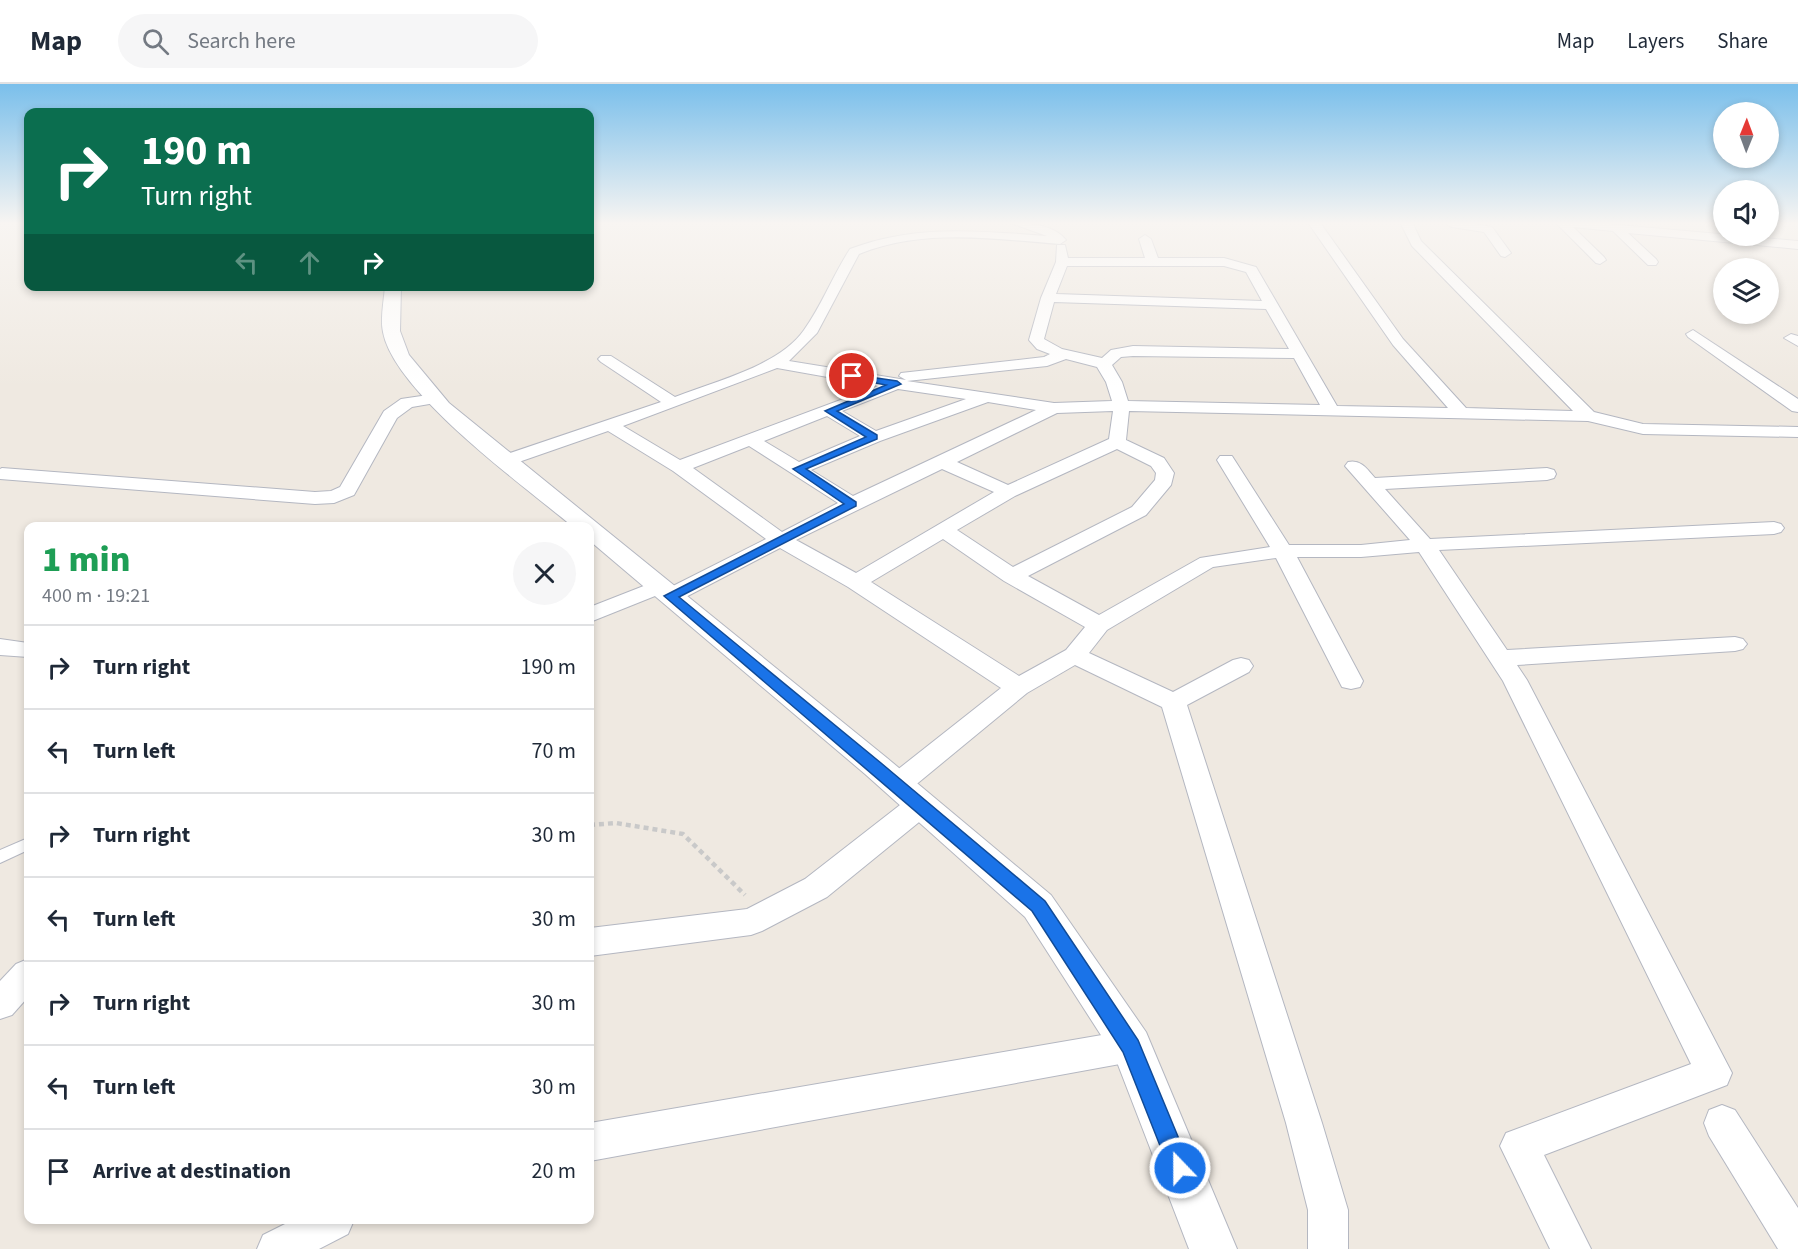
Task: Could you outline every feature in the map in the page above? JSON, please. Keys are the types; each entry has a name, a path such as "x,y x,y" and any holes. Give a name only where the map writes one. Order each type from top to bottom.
{"street":[{"path":"507,460 674,403 776,363 793,351 810,333 840,278"},
{"path":"1056,278 1036,340 1042,346 1062,355 1097,361 1104,364 1110,371 1121,406 1117,442"},
{"path":"1256,278 1331,410"},
{"path":"1353,278 1398,342 1461,413"},
{"path":"1451,278 1587,416"},
{"path":"393,291 391,331 400,356 435,399 581,522"},
{"path":"1048,298 1271,305"},
{"path":"1693,334 1798,407"},
{"path":"1104,364 1116,353 1133,351 1300,354"},
{"path":"871,380 1047,361 1062,355"},
{"path":"606,359 674,403"},
{"path":"776,363 1053,408 1121,406 1587,416 1643,429 1798,432"},
{"path":"1763,383 1798,384"},
{"path":"679,467 753,441 897,384"},
{"path":"798,469 873,437 987,397"},
{"path":"2,474 315,498 334,497 347,491 390,415 407,403 435,399"},
{"path":"594,614 665,591 780,540 1053,408"},
{"path":"830,411 873,437"},
{"path":"609,425 679,467 780,540 856,582 1018,687"},
{"path":"753,441 852,504"},
{"path":"856,582 1008,492 1117,442"},
{"path":"1012,576 1139,511 1164,481 1165,472 1158,462 1117,442"},
{"path":"1226,460 1283,551 1351,681"},
{"path":"942,462 1008,492"},
{"path":"1547,474 1362,475 1425,545 1515,680 1714,1073 1520,1146 1571,1249"},
{"path":"594,942 751,922 816,888 1018,687 1074,655 1099,625 1207,562 1283,551 1360,550 1774,528"},
{"path":"943,530 1012,576 1099,625"},
{"path":"594,533 1038,906 1131,1046 1213,1249"},
{"path":"1500,658 1735,644"},
{"path":"0,647 24,650"},
{"path":"1074,655 1173,702 1304,1123 1328,1210 1328,1249"},
{"path":"1173,702 1241,666"},
{"path":"0,1004 24,978"},
{"path":"594,1141 1131,1046"},
{"path":"1722,1123 1798,1245"},
{"path":"277,1249 326,1224"}],"lane":[{"path":"0,857 24,846"}],"path":[{"path":"594,825 616,823 684,834 744,895 756,894"}],"route":[{"path":"852,376 897,384 830,411 873,437 798,469 852,504 670,596 876,766 1038,906 1131,1046 1180,1168"}]}
